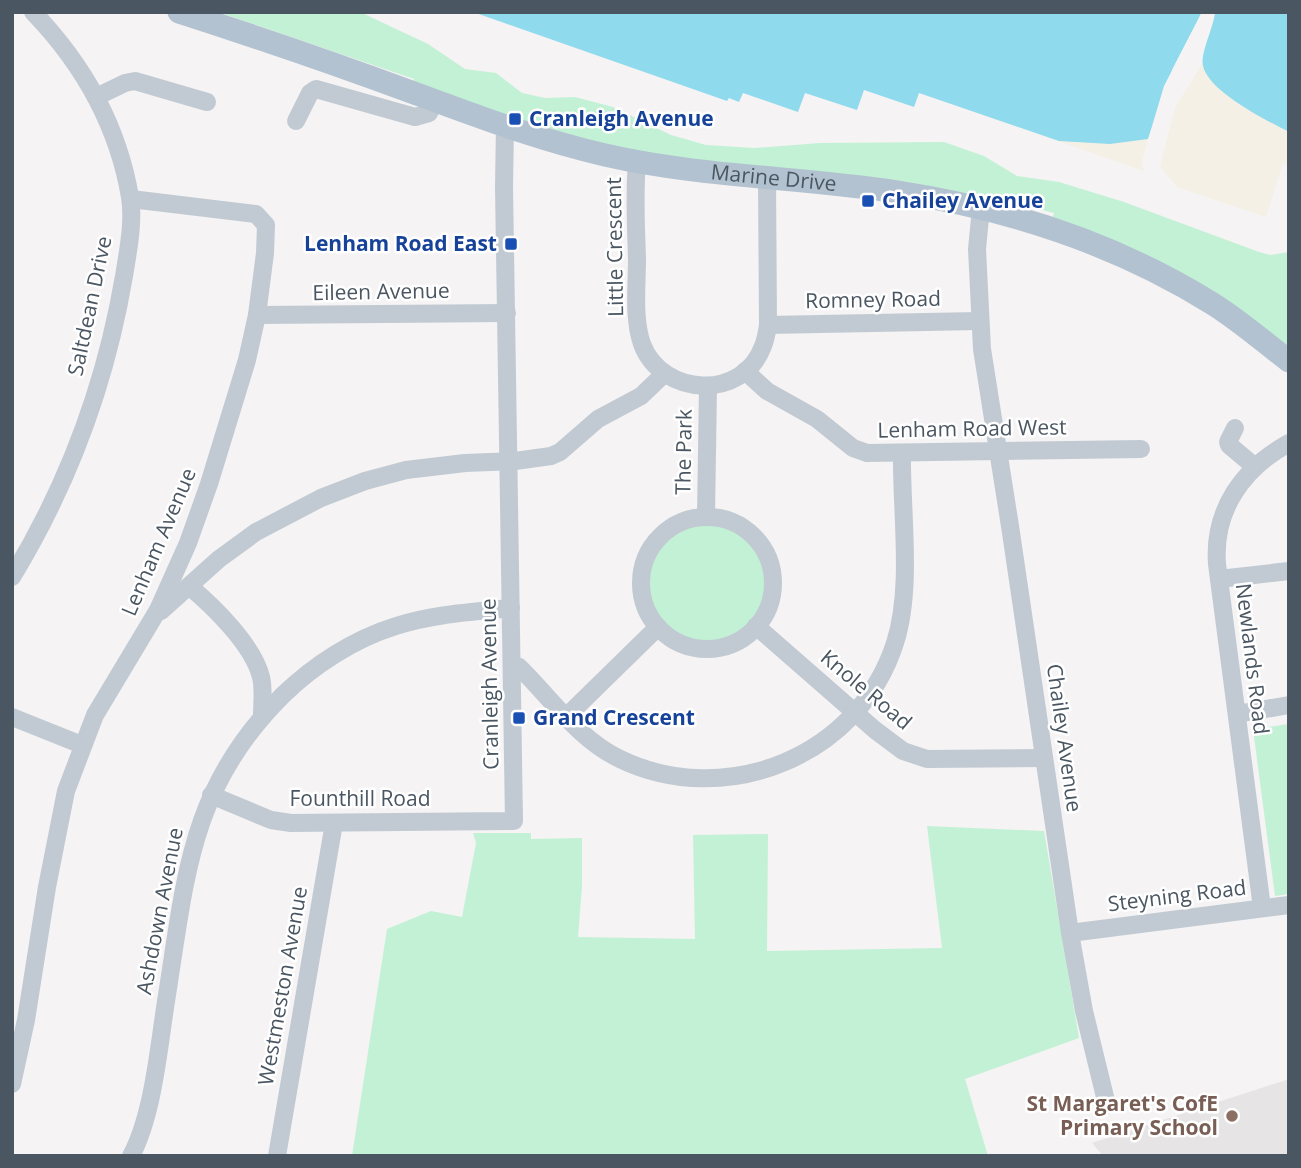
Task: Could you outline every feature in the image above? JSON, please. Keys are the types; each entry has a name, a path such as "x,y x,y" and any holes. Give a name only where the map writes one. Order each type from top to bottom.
{"main road":[{"name":"Marine Drive","path":"179,12 505,126 592,152 701,172 896,192 981,208 1077,236 1165,276 1216,306 1289,361"}],"street":[{"name":"Saltdean Drive","path":"12,577 53,500 94,395 120,299 131,199 114,138 96,97 63,45 33,12"},
{"path":"96,97 135,81 196,104"},
{"path":"296,121 310,93 316,89 415,117 429,113 435,101"},
{"name":"Cranleigh Avenue","path":"505,126 514,821"},
{"name":"Little Crescent","path":"637,162 638,323 643,347 664,374"},
{"path":"158,610 163,611 219,559 277,520 345,488 406,470 465,463 539,459 560,452 598,419 641,396 664,374 686,384 708,387 725,383 745,371 764,346 768,325 767,178"},
{"name":"Lenham Avenue","path":"12,1084 24,1034 61,808 82,745 105,695 158,610 188,543 236,402 257,315 267,233 263,219 256,214 242,211 131,199"},
{"name":"Chailey Avenue","path":"981,208 978,249 979,321 1070,933 1083,1011 1107,1105"},
{"name":"Eileen Avenue","path":"257,315 506,313"},
{"name":"Romney Road","path":"768,325 979,321"},
{"name":"Lenham Road West","path":"745,371 767,391 817,419 853,448 867,453 1141,449"},
{"name":"The Park","path":"706,517 708,387"},
{"path":"1235,428 1229,445 1254,467"},
{"name":"Newlands Road","path":"1262,908 1216,544 1223,515 1235,490 1254,467 1289,443"},
{"path":"513,666 519,667 566,718 605,750 639,767 678,778 720,779 758,773 792,760 823,741 854,712 881,677 896,641 904,596 902,453"},
{"name":"The Park","path":"658,627 649,614 641,592 642,568 647,554 662,534 675,525 706,517 730,521 745,529 758,541 766,555 772,571 771,597 756,626"},
{"path":"188,543 199,559 219,559"},
{"path":"1219,579 1289,571"},
{"path":"189,586 248,648 262,679 262,716"},
{"name":"Ashdown Avenue","path":"131,1156 152,1087 186,877 196,835 211,795 231,758 262,716 289,689 343,649 394,626 434,615 511,608"},
{"path":"566,718 658,627 682,644 710,648 733,643 756,626"},
{"name":"Knole Road","path":"756,626 896,747 919,757 1043,758"},
{"path":"262,679 271,686 289,689"},
{"path":"1237,714 1289,705"},
{"path":"12,717 82,745"},
{"name":"Founthill Road","path":"211,795 282,822 514,821"},
{"name":"Westmeston Avenue","path":"277,1156 334,823"},
{"name":"Steyning Road","path":"1070,933 1289,905"}],"shaded area":[{"name":"St Margaret's CofE Primary School","path":"1289,1079 1289,1156 1103,1156 1092,1143"}],"green space":[{"path":"218,12 360,12 428,44 465,69 496,73 522,93 545,98 575,97 613,107 671,135 706,145 755,148 820,143 944,142 984,156 1017,176 1059,182 1124,202 1259,252 1270,255 1289,252 1289,350 1130,249 1053,217 1054,213 978,193 978,196 893,182 721,164 614,146 548,128 549,123 541,120 538,126 413,83 414,79"},
{"path":"707,521 731,526 751,539 764,559 769,583 764,607 751,627 731,640 707,645 683,640 663,627 650,607 645,583 650,559 663,539 683,526"},
{"path":"1289,724 1289,894 1275,896 1253,729"},
{"path":"927,826 1044,831 1079,1038 965,1079 988,1156 352,1156 387,929 431,911 462,917 476,843 473,833 531,833 531,839 582,838 578,937 695,939 693,835 768,834 767,951 942,948"}],"sand":[{"path":"1202,64 1210,79 1230,97 1289,132 1289,165 1283,163 1266,217 1177,187 1160,167 1175,108"},
{"path":"1038,134 1148,139 1142,162 1144,171"}],"water":[{"path":"473,12 1202,12 1173,68 1148,139 1110,144 1059,141 919,93 914,107 864,90 857,110 805,93 798,112 743,93 739,102 729,98 727,101"},
{"path":"1215,12 1289,12 1289,132 1240,104 1207,76 1203,61"}],"pier":[{"path":"1202,12 1206,12 1167,87 1151,141 1147,143 1164,86"}],"place":[{"name":"Cranleigh Avenue","path":"515,119"},
{"name":"Chailey Avenue","path":"868,201"},
{"name":"Lenham Road East","path":"511,244"},
{"name":"Grand Crescent","path":"519,718"},
{"name":"St Margaret's CofE Primary School","path":"1232,1116"}]}
